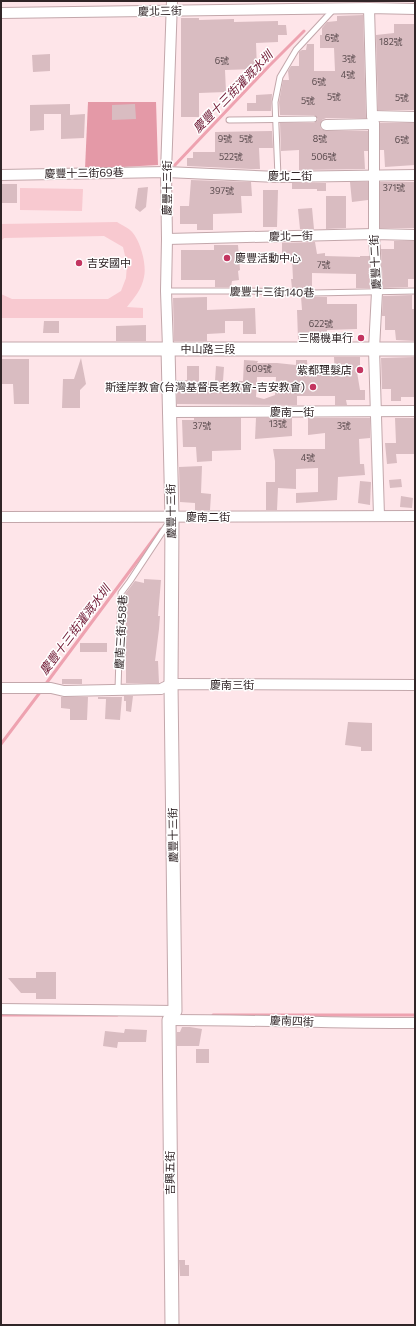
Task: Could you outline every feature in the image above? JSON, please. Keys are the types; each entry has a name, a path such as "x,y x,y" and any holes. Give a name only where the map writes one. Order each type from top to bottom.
{"street":[{"name":"慶北三街","path":"1,13 172,6 415,9"},
{"name":"慶豐十三街","path":"172,6 166,172 168,412 172,518 172,1016"},
{"name":"慶豐十二街","path":"370,8 374,234 377,292 374,349 379,516"},
{"path":"326,125 415,116"},
{"name":"慶豐十三街69巷","path":"1,175 166,172"},
{"name":"慶北二街","path":"166,172 278,177 415,175"},
{"name":"慶北一街","path":"167,239 374,234 415,235"},
{"name":"中山路三段","path":"1,349 415,349"},
{"name":"慶南一街","path":"168,412 415,411"},
{"name":"慶南二街","path":"1,518 415,516"},
{"name":"慶南三街","path":"1,688 50,688 64,691 160,689 172,684 415,685"},
{"name":"慶南四街","path":"1,1009 342,1023 415,1023"},
{"name":"吉興五街","path":"172,1016 172,1325"}],"lane":[{"path":"278,177 275,102 280,77 296,50 334,9"},
{"path":"229,120 314,119"},
{"name":"慶豐十三街140巷","path":"166,291 313,293 415,291"},
{"name":"慶南三街458巷","path":"118,690 121,593 172,518"}],"shaded area":[{"path":"88,102 156,102 158,165 85,169"},
{"path":"20,188 83,189 82,211 20,210"},
{"path":"117,222 129,229 134,234 140,245 144,259 145,272 143,281 127,307 143,308 143,318 1,318 1,294 12,299 108,299 121,291 126,278 127,264 123,247 104,236 4,238 1,241 1,224"}],"building":[{"path":"363,15 366,118 326,118 322,120 320,125 321,129 326,131 368,131 368,151 364,151 365,169 299,170 299,150 281,151 280,123 314,123 318,119 314,115 280,115 279,102 283,80 289,80 288,71 291,66 299,66 299,52 306,50 307,44 314,44 314,71 335,71 334,48 320,48 320,35 322,35 322,28 327,22 337,21 337,16"},
{"path":"181,18 199,18 199,20 234,19 234,22 278,21 278,25 286,25 287,35 278,35 278,42 256,43 257,69 225,70 226,92 199,93 199,117 181,117"},
{"path":"394,24 415,24 415,110 378,110 376,35 394,33"},
{"path":"50,54 50,71 33,72 32,55"},
{"path":"272,94 271,111 247,111 247,103 256,103 256,95"},
{"path":"70,104 70,115 85,114 84,138 61,139 61,114 44,114 44,130 30,131 30,105"},
{"path":"135,104 136,119 112,120 112,105"},
{"path":"380,123 415,123 415,165 385,167 384,150 380,150"},
{"path":"272,131 273,148 259,148 260,169 187,166 187,158 193,158 193,152 215,152 215,132"},
{"path":"191,180 251,182 252,196 241,196 242,213 213,214 213,230 197,230 197,224 180,224 180,206 189,206"},
{"path":"350,182 368,182 368,200 352,202"},
{"path":"380,182 415,182 415,228 380,228"},
{"path":"292,183 326,183 326,191 317,191 317,189 292,189"},
{"path":"1,184 17,184 17,203 1,203"},
{"path":"148,187 146,207 140,212 135,208 138,188"},
{"path":"263,190 278,190 277,227 263,227"},
{"path":"326,196 346,196 346,228 326,229"},
{"path":"312,208 314,229 300,229 298,209"},
{"path":"394,241 415,241 415,279 408,279 408,287 383,288 381,249 394,249"},
{"path":"315,242 317,254 325,253 325,256 369,256 370,288 356,288 356,274 312,273 312,289 292,288 292,259 282,259 282,243"},
{"path":"214,245 238,245 240,270 238,271 239,280 232,281 231,287 215,287 215,280 181,280 181,250 214,250"},
{"path":"412,295 412,309 415,309 415,341 396,340 395,330 385,330 385,316 382,316 383,296"},
{"path":"207,297 207,310 255,308 256,334 243,334 243,321 225,321 225,333 207,334 207,341 174,341 173,298"},
{"path":"301,297 327,297 327,304 357,304 357,329 327,330 327,340 298,339 297,310 302,310"},
{"path":"44,321 59,321 59,333 43,333"},
{"path":"146,325 146,341 116,341 116,326"},
{"path":"334,357 360,357 360,372 357,372 360,390 365,390 365,400 346,400 347,405 335,405 335,396 297,396 297,405 177,404 177,380 187,380 187,366 199,366 199,381 215,381 216,366 224,367 223,381 243,381 244,360 258,361 257,363 296,365 296,360 307,360 308,375 335,375","holes":["257,377 276,377 275,395 264,399 256,397"]},
{"path":"415,357 415,397 401,397 401,401 391,401 391,389 382,389 381,358"},
{"path":"81,358 86,384 80,390 80,408 62,408 63,379 74,379"},
{"path":"1,359 29,359 29,404 14,404 13,384 1,384"},
{"path":"194,418 241,418 241,450 212,451 212,461 197,462 196,447 183,447 182,420 194,420"},
{"path":"256,418 292,418 292,436 255,439"},
{"path":"308,418 370,418 370,438 359,439 360,464 364,464 365,475 338,477 337,500 296,503 296,493 318,492 318,468 296,469 296,489 278,488 277,510 266,510 266,482 275,482 275,461 273,449 325,449 325,433 308,435"},
{"path":"395,418 414,418 415,454 396,454 397,463 387,464 385,443 396,443"},
{"path":"202,466 201,493 211,494 210,510 195,510 195,503 180,502 179,467"},
{"path":"401,479 402,487 390,488 389,480"},
{"path":"360,481 371,482 370,505 358,503"},
{"path":"401,496 413,498 412,508 400,507"},
{"path":"144,579 161,580 158,616 160,616 155,661 158,661 159,683 126,683 125,594 135,581 144,583"},
{"path":"80,643 107,643 107,652 80,652"},
{"path":"62,679 82,679 82,684 62,684"},
{"path":"124,696 133,696 131,712 126,711 126,701 124,701"},
{"path":"61,697 88,697 87,720 70,720 70,709 61,708"},
{"path":"98,697 122,697 120,720 105,719 106,699 98,699"},
{"path":"348,722 372,723 372,751 361,751 361,747 345,745"},
{"path":"36,972 56,972 56,999 36,999 36,993 21,993 8,978 36,978"},
{"path":"182,1027 202,1029 199,1046 177,1046 177,1032 180,1032"},
{"path":"125,1029 147,1030 146,1042 118,1042 117,1048 103,1046 105,1031 124,1033"},
{"path":"196,1049 209,1049 209,1063 196,1063"},
{"path":"179,1260 185,1260 185,1265 189,1265 189,1276 180,1276"}],"waterway":[{"name":"慶豐十三街灌溉水圳","path":"175,165 304,31"},
{"name":"慶豐十三街灌溉水圳","path":"45,685 161,529"},
{"name":"慶豐十三街灌溉水圳","path":"1,744 41,691"},
{"path":"1,1015 117,1015"},
{"path":"213,1015 415,1015"}],"place":[{"name":"慶豐活動中心","path":"227,258"},
{"name":"吉安國中","path":"79,263"},
{"name":"三陽機車行","path":"361,338"},
{"name":"紫都理髮店","path":"360,370"},
{"name":"斯達岸教會(台灣基督長老教會-吉安教會)","path":"313,387"}]}
